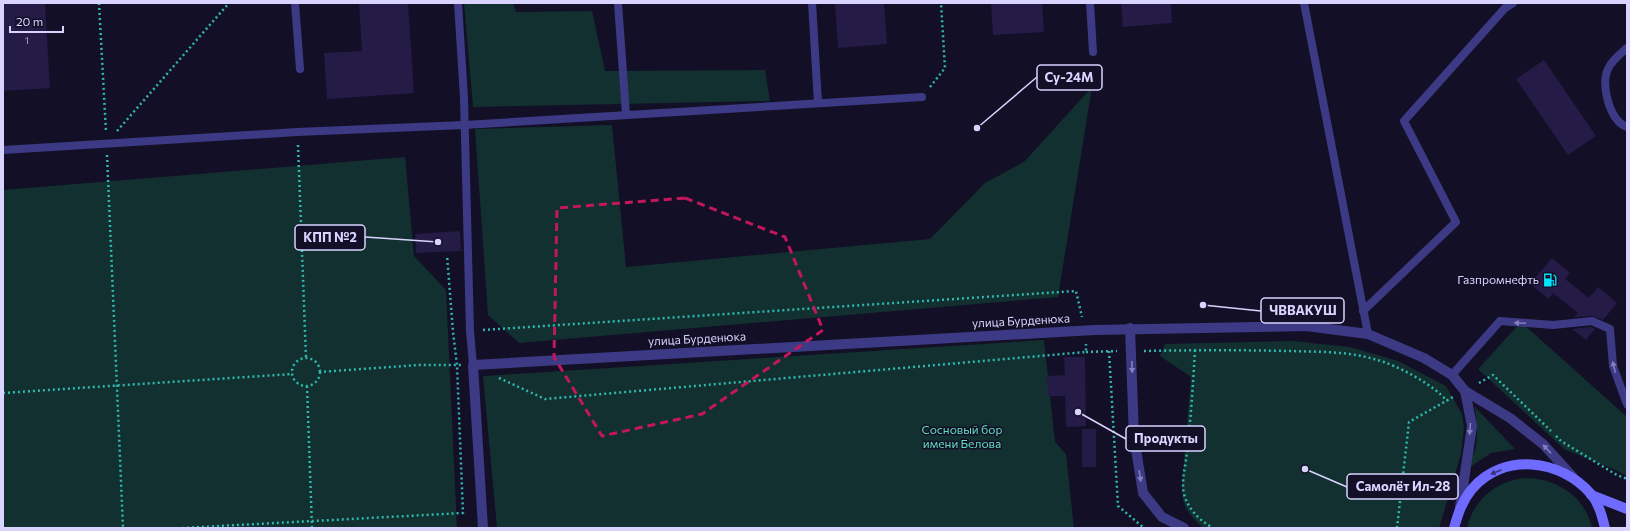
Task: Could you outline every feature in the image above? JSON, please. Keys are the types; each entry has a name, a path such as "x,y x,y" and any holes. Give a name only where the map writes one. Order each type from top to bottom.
{"main road":[{"path":"1454,528 1460,507 1472,489 1490,475 1510,466 1532,464 1554,468 1573,477 1591,495 1601,512 1605,528"},
{"path":"1591,495 1627,509"}],"street":[{"name":"улица Бурденюка","path":"473,365 1085,330 1306,326 1368,334 1424,358 1452,375 1465,391"},
{"path":"1130,328 1134,437 1143,493 1162,517 1184,528"},
{"path":"473,365 482,528"},
{"path":"1465,391 1515,422 1543,444 1573,477"},
{"path":"1460,507 1472,426 1465,391"}],"lane":[{"path":"295,3 300,69"},
{"path":"458,3 464,98 470,331 473,365"},
{"path":"618,3 626,115"},
{"path":"812,3 818,103"},
{"path":"1090,3 1092,52"},
{"path":"1304,3 1368,334"},
{"path":"1363,311 1456,222 1404,121 1505,8 1513,3"},
{"path":"1627,48 1616,57 1607,70 1605,89 1608,104 1621,125 1627,127"},
{"path":"3,150 298,132 464,125 922,96"},
{"path":"1452,375 1500,321 1553,325 1592,321 1610,329 1613,366 1627,404"}],"path":[{"path":"99,3 123,528"},
{"path":"106,143 229,3"},
{"path":"922,96 945,68 941,3"},
{"path":"298,132 306,358"},
{"path":"182,528 463,513 457,365 447,255"},
{"path":"453,332 1076,291 1085,330 1086,352"},
{"path":"1195,350 1184,494 1190,508 1203,523 1213,528"},
{"path":"495,376 545,399 1086,352 1195,350 1338,352 1377,360 1408,374 1440,392 1447,401"},
{"path":"1109,351 1118,506 1144,528"},
{"path":"306,358 317,364 319,372 319,376 314,383 307,386 297,383 292,374 292,370 296,363 306,358"},
{"path":"319,372 419,365 473,365"},
{"path":"3,393 292,374"},
{"path":"1397,528 1409,422 1493,375 1561,441 1614,474 1627,479"},
{"path":"307,386 312,528"}],"highlighted area":[{"path":"685,198 785,237 823,330 702,414 602,436 554,357 557,208"}],"green space":[{"path":"464,3 513,3 516,12 592,11 605,71 765,70 770,101 473,107"},
{"path":"1092,87 1058,297 519,343 488,315 475,129 612,125 626,267 930,239 985,183 1024,162"},
{"path":"405,157 414,256 446,290 457,528 3,528 3,190"},
{"path":"1521,322 1627,417 1627,476 1564,449 1478,369"},
{"name":"Сосновый бор имени Белова","path":"1044,340 1055,442 1066,454 1074,528 497,528 483,376"},
{"path":"1292,341 1350,347 1398,361 1446,386 1462,414 1464,428 1461,454 1439,528 1203,528 1190,514 1183,500 1182,486 1191,377 1160,356 1165,344"},
{"path":"1475,407 1515,449 1491,453 1467,469 1476,448 1477,433"},
{"path":"1525,478 1548,481 1568,491 1583,507 1592,528 1467,528 1475,508 1488,493 1505,483"}],"building":[{"path":"3,3 45,3 50,88 3,91"},
{"path":"359,3 408,3 414,93 327,99 324,53 362,51"},
{"path":"835,3 884,3 887,44 838,48"},
{"path":"991,3 1042,3 1044,32 993,35"},
{"path":"1121,3 1171,3 1172,23 1123,27"},
{"path":"1544,60 1596,136 1568,155 1516,79"},
{"path":"460,231 461,251 416,253 415,234"},
{"path":"1552,258 1570,273 1565,279 1589,298 1598,287 1617,303 1603,320 1592,316 1574,317 1578,313 1553,293 1549,299 1530,284"},
{"path":"1591,327 1595,329 1586,340 1572,329"},
{"path":"1064,357 1085,357 1086,426 1066,427 1065,396 1048,396 1047,376 1065,375"},
{"path":"1082,429 1096,429 1096,467 1082,467"}],"place":[{"name":"Су-24М","path":"977,128"},
{"name":"КПП №2","path":"438,242"},
{"name":"Газпромнефть","path":"1550,280"},
{"name":"ЧВВАКУШ","path":"1203,305"},
{"name":"Продукты","path":"1078,412"},
{"name":"Самолёт Ил-28","path":"1305,469"}]}
